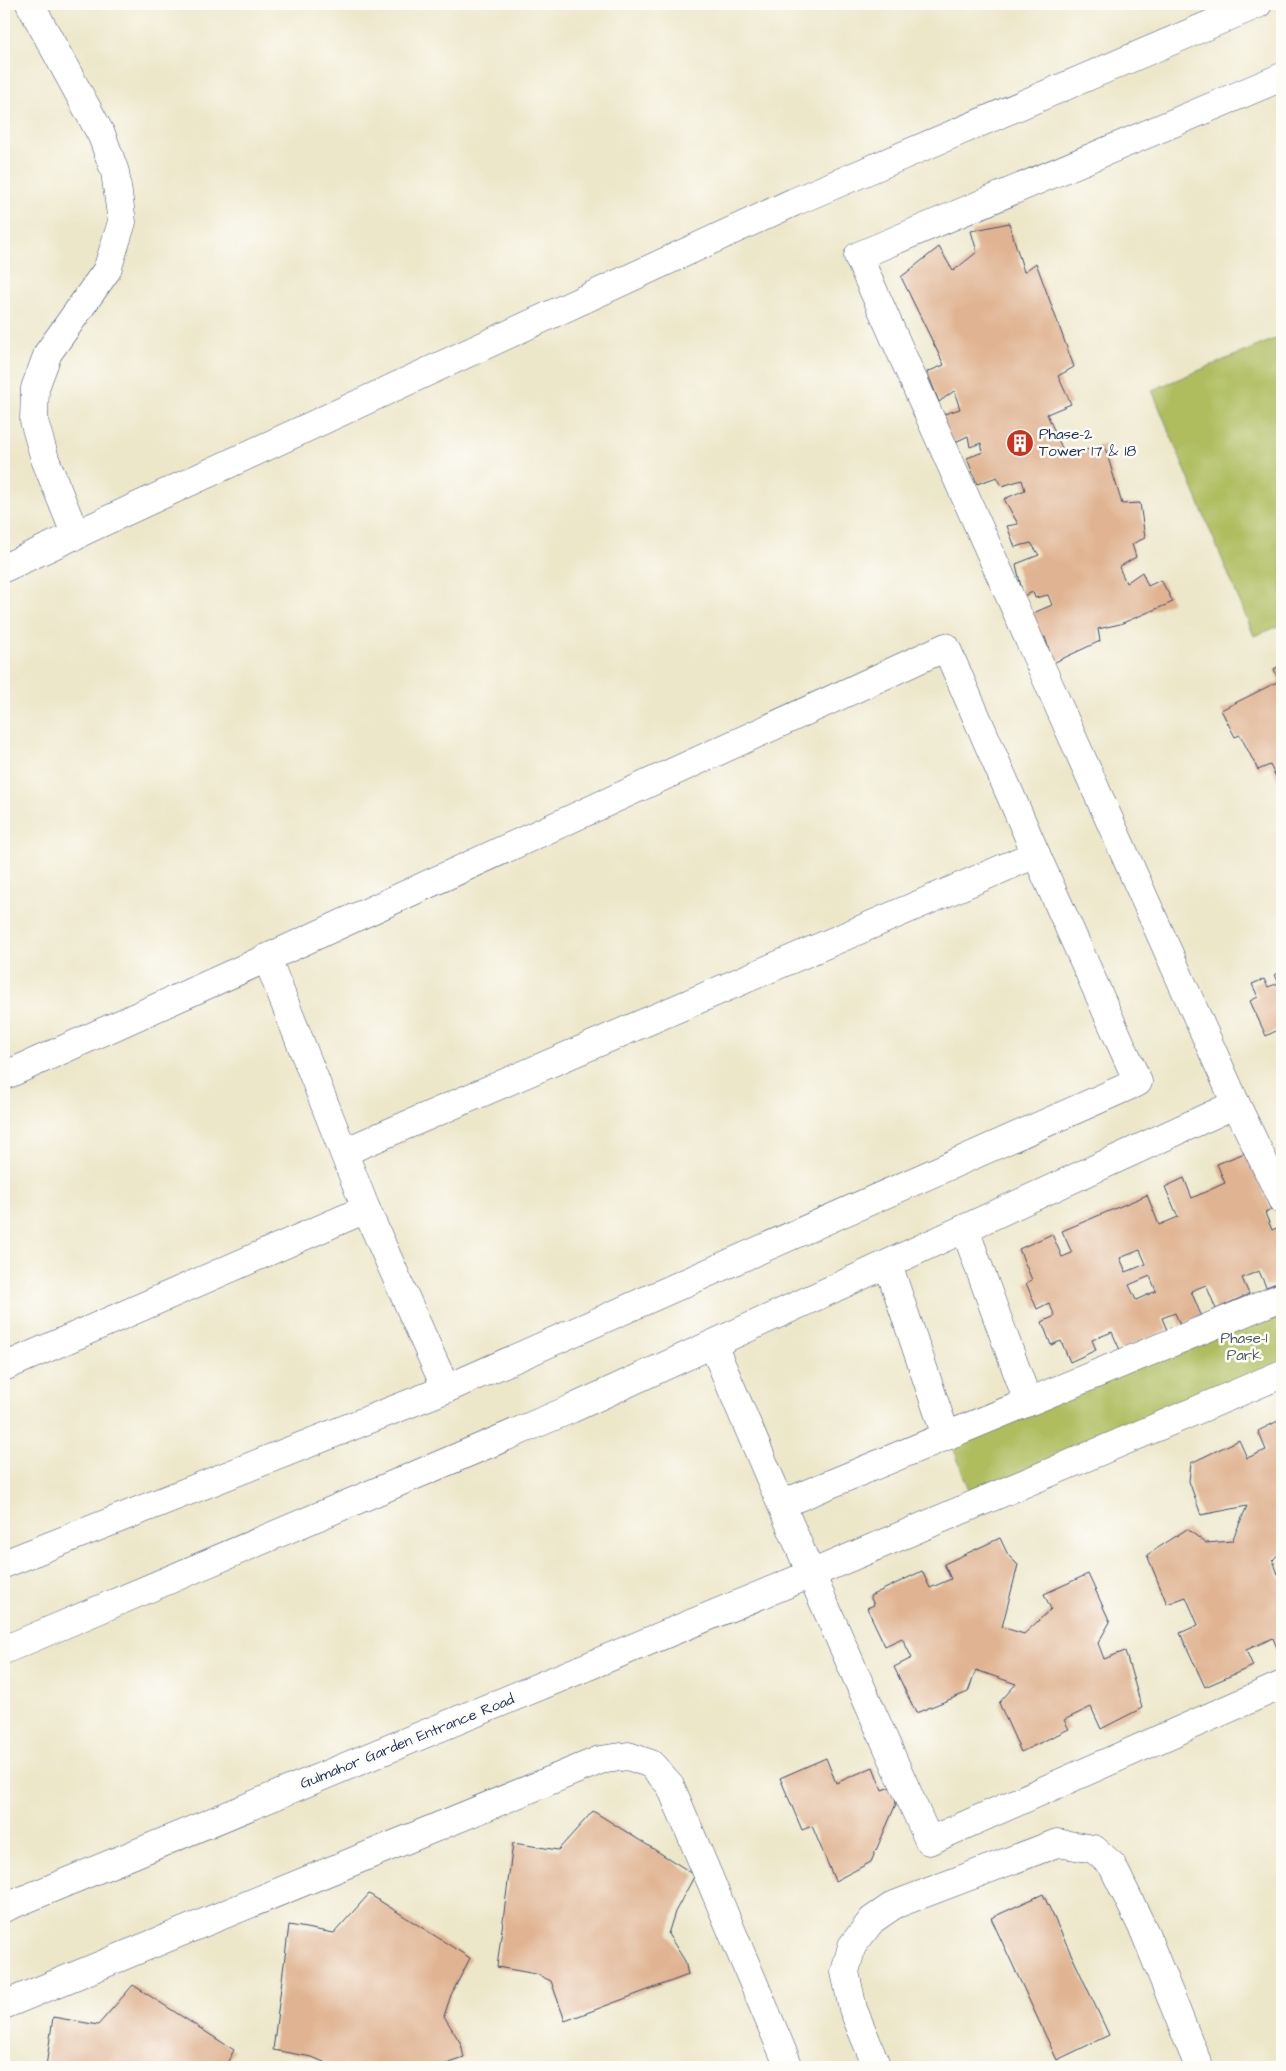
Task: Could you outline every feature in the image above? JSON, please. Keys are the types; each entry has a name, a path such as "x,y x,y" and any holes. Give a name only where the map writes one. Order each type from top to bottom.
{"street":[{"path":"30,4 102,136 116,172 122,222 106,270 48,353 35,388 34,420 45,459 76,536"},
{"path":"4,568 794,202 1258,4"},
{"path":"1281,1193 1236,1104 858,256 1282,77"},
{"path":"4,1076 946,648 1138,1082 446,1389 4,1564"},
{"path":"344,1152 1036,854"},
{"path":"267,958 366,1209 446,1389"},
{"path":"4,1650 570,1409 1236,1104"},
{"path":"4,1367 366,1209"},
{"path":"964,1229 1028,1402"},
{"path":"888,1264 946,1436"},
{"path":"782,1504 1282,1297"},
{"path":"713,1345 811,1574 929,1841 1282,1685"},
{"name":"Gulmahor Garden Entrance Road","path":"4,1908 811,1574 1282,1374"},
{"path":"4,2006 600,1760 628,1756 651,1764 670,1785 788,2067"},
{"path":"877,2067 853,2009 845,1972 852,1946 872,1920 894,1905 1057,1842 1094,1849 1112,1865 1145,1933 1199,2067"}],"green space":[{"path":"1282,336 1282,625 1254,636 1152,390"},
{"name":"Phase-1 Park","path":"1282,1297 1282,1363 971,1496 951,1441"}],"building":[{"name":"Phase-2 Tower 17 & 18","path":"1009,223 1024,272 1036,263 1074,367 1058,376 1071,404 1047,414 1066,457 1104,444 1122,504 1140,503 1145,538 1132,544 1136,557 1119,567 1126,583 1142,572 1148,586 1161,580 1173,602 1120,624 1098,629 1100,641 1053,663 1045,637 1035,639 1031,614 1052,605 1048,595 1035,598 1033,592 1023,596 1016,564 1039,555 1031,543 1015,547 1007,526 1018,524 1004,499 1025,490 1022,480 1002,486 997,477 977,484 967,458 983,452 981,443 970,447 968,436 947,446 938,416 960,409 954,391 939,402 927,372 944,365 901,277 939,247 953,271 977,252 971,231"},
{"path":"1282,665 1282,789 1270,765 1258,770 1240,735 1235,737 1221,710 1279,681 1274,669"},
{"path":"1282,971 1282,1028 1266,1036 1250,1001 1258,997 1252,984 1264,979 1268,987 1279,983 1275,975"},
{"path":"1282,1058 1282,1069 1278,1060"},
{"path":"1247,1152 1271,1210 1265,1213 1272,1230 1279,1227 1282,1235 1282,1281 1266,1287 1259,1271 1242,1278 1249,1294 1216,1309 1206,1285 1191,1291 1201,1315 1180,1325 1175,1313 1162,1318 1167,1330 1120,1350 1112,1332 1092,1340 1096,1350 1070,1362 1061,1341 1051,1345 1042,1322 1055,1316 1049,1303 1037,1309 1026,1283 1032,1280 1019,1249 1052,1234 1062,1257 1072,1253 1062,1231 1147,1195 1159,1225 1178,1217 1165,1187 1184,1178 1192,1198 1225,1183 1217,1164","holes":["1140,1250 1146,1264 1126,1272 1120,1258","1150,1276 1156,1291 1136,1300 1129,1285"]},
{"path":"1282,1419 1282,1550 1273,1560 1280,1580 1282,1580 1282,1652 1279,1653 1273,1638 1246,1650 1253,1666 1205,1687 1180,1633 1198,1625 1186,1597 1167,1604 1147,1555 1187,1529 1206,1543 1232,1541 1247,1506 1201,1515 1189,1481 1191,1463 1239,1440 1247,1458 1266,1450 1258,1431"},
{"path":"1000,1538 1008,1555 1018,1565 1002,1627 1024,1634 1051,1609 1044,1594 1088,1574 1110,1622 1098,1643 1104,1659 1125,1651 1142,1708 1101,1729 1091,1707 1064,1720 1069,1729 1021,1752 999,1703 1016,1684 976,1670 968,1692 916,1713 894,1667 912,1658 902,1638 885,1646 867,1608 874,1605 870,1596 922,1571 930,1588 951,1579 944,1564"},
{"path":"826,1758 836,1783 873,1767 882,1790 893,1786 896,1804 871,1862 835,1881 812,1826 802,1830 780,1778"},
{"path":"593,1811 695,1875 675,1912 668,1934 685,1961 688,1975 565,2021 551,1981 536,1974 497,1967 513,1843 558,1850"},
{"path":"369,1894 470,1958 451,1995 444,2016 461,2044 464,2058 438,2067 327,2067 326,2063 312,2057 273,2050 289,1925 334,1933"},
{"path":"1043,1894 1109,2035 1057,2060 991,1918"},
{"path":"133,1985 234,2050 225,2067 46,2067 53,2017 98,2025"}],"place":[{"name":"Phase-2 Tower 17 & 18","path":"1020,443"}]}
